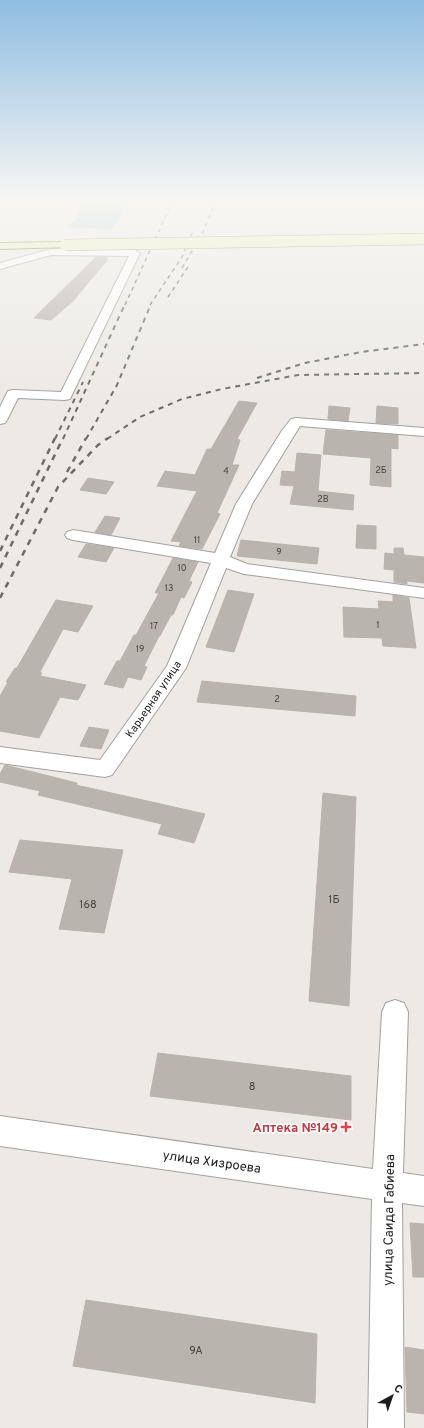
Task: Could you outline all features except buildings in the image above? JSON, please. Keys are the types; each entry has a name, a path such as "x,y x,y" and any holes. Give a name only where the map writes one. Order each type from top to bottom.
{"street":[{"path":"22,271 32,265"},
{"path":"0,420 13,394 65,396 129,265"},
{"name":"Карьерная улица","path":"0,754 105,769 176,668 244,504 282,441 296,422 424,432"},
{"path":"73,535 220,559 244,570 424,593"},
{"name":"улица Саида Габиева","path":"386,1428 387,1186 395,1012"},
{"name":"улица Хизроева","path":"0,1131 424,1191"}],"railway":[{"path":"125,305 143,265"},
{"path":"150,305 177,265"},
{"path":"168,297 190,265"},
{"path":"63,439 125,304"},
{"path":"86,439 117,385 151,304"},
{"path":"257,378 305,363 361,352 424,344"},
{"path":"107,439 140,417 182,399 222,389 298,375 424,373"},
{"path":"55,439 83,382"},
{"path":"0,551 55,438"},
{"path":"0,568 63,438"},
{"path":"67,472 86,438"},
{"path":"0,598 58,487 98,445 108,438"}],"place":[{"name":"Аптека №149","path":"346,1127"}]}
